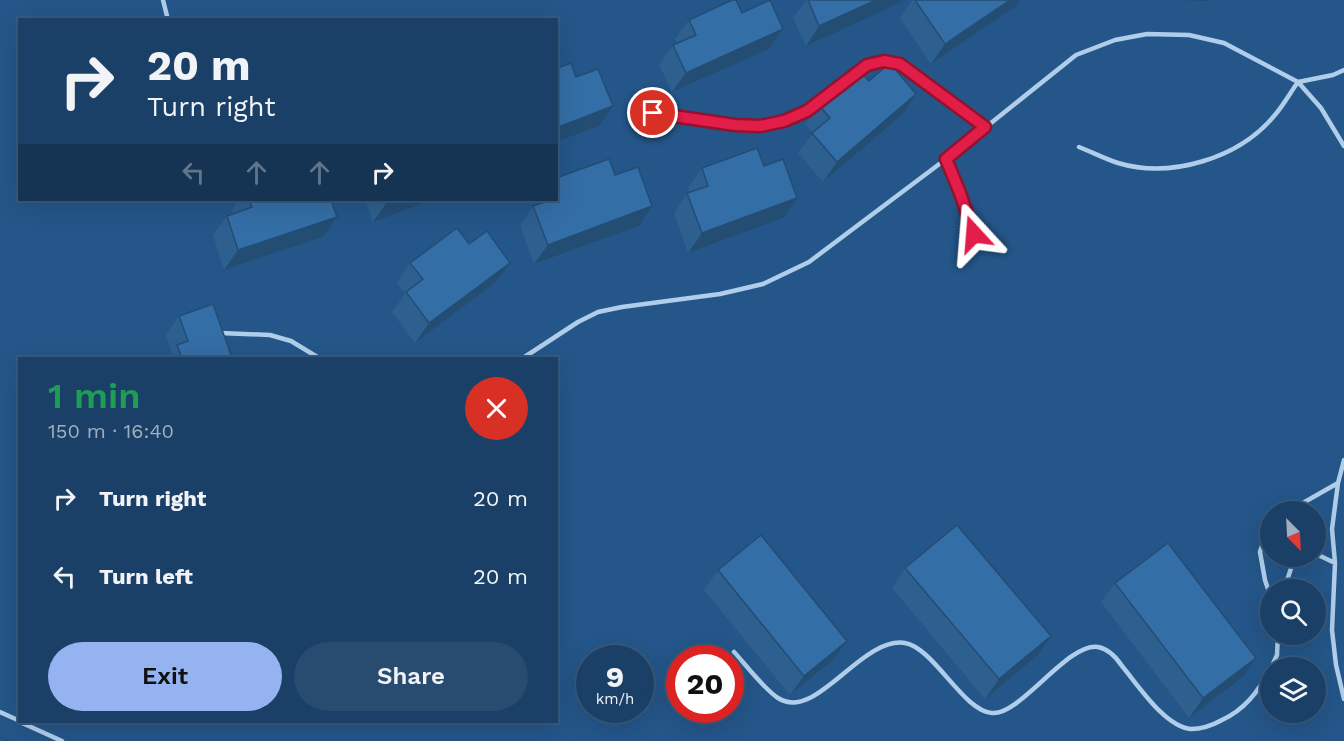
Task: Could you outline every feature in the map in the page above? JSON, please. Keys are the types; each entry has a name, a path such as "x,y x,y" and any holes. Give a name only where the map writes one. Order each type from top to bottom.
{"lane":[{"path":"163,0 168,18"},
{"path":"525,357 578,322 598,312 720,294 763,284 808,262 946,159 1076,56 1115,40 1147,34 1189,34 1224,43 1298,82 1320,108 1344,146"},
{"path":"653,113 735,125 760,126 784,121 807,111 867,65 884,61 900,64 985,127"},
{"path":"1079,147 1119,163 1161,169 1203,162 1242,145 1274,117 1298,82 1333,75 1344,70"},
{"path":"946,159 974,234"},
{"path":"214,333 270,335 291,341 317,357"},
{"path":"1344,460 1338,483 1332,529 1335,563 1332,630 1336,665 1344,699"},
{"path":"1306,501 1338,483"},
{"path":"1326,559 1335,563"},
{"path":"744,663 777,698 789,703 814,697 866,656 888,645 906,643 922,652 977,708 993,714 1009,709 1077,652 1096,646 1112,653 1166,717 1174,723 1191,729 1210,726 1231,716 1251,699 1260,685"},
{"path":"0,712 18,720"},
{"path":"24,723 62,741"}],"building":[{"path":"736,0 742,13 770,0 783,29 686,73 673,45 696,35 689,20"},
{"path":"808,0 876,0 819,26"},
{"path":"915,0 1010,0 945,44"},
{"path":"571,63 576,77 598,69 613,106 558,127 558,68"},
{"path":"890,63 916,94 837,162 812,133 830,118 819,105 859,70 869,81"},
{"path":"757,148 764,166 783,159 797,198 702,233 687,193 708,186 702,168"},
{"path":"609,159 615,175 638,167 652,206 548,245 533,206 548,201 558,201 558,177"},
{"path":"249,201 331,201 337,217 238,250 227,216 252,207"},
{"path":"457,228 469,244 487,231 510,263 429,323 406,292 423,279 410,263"},
{"path":"213,304 232,357 182,357 177,345 188,341 179,316"},
{"path":"957,525 1051,636 999,679 905,568"},
{"path":"761,535 847,641 804,676 718,570"},
{"path":"1168,543 1256,658 1203,698 1115,583"}],"route":[{"path":"653,113 735,125 760,126 784,121 807,111 867,65 884,61 900,64 985,127 946,159 974,234"}]}
